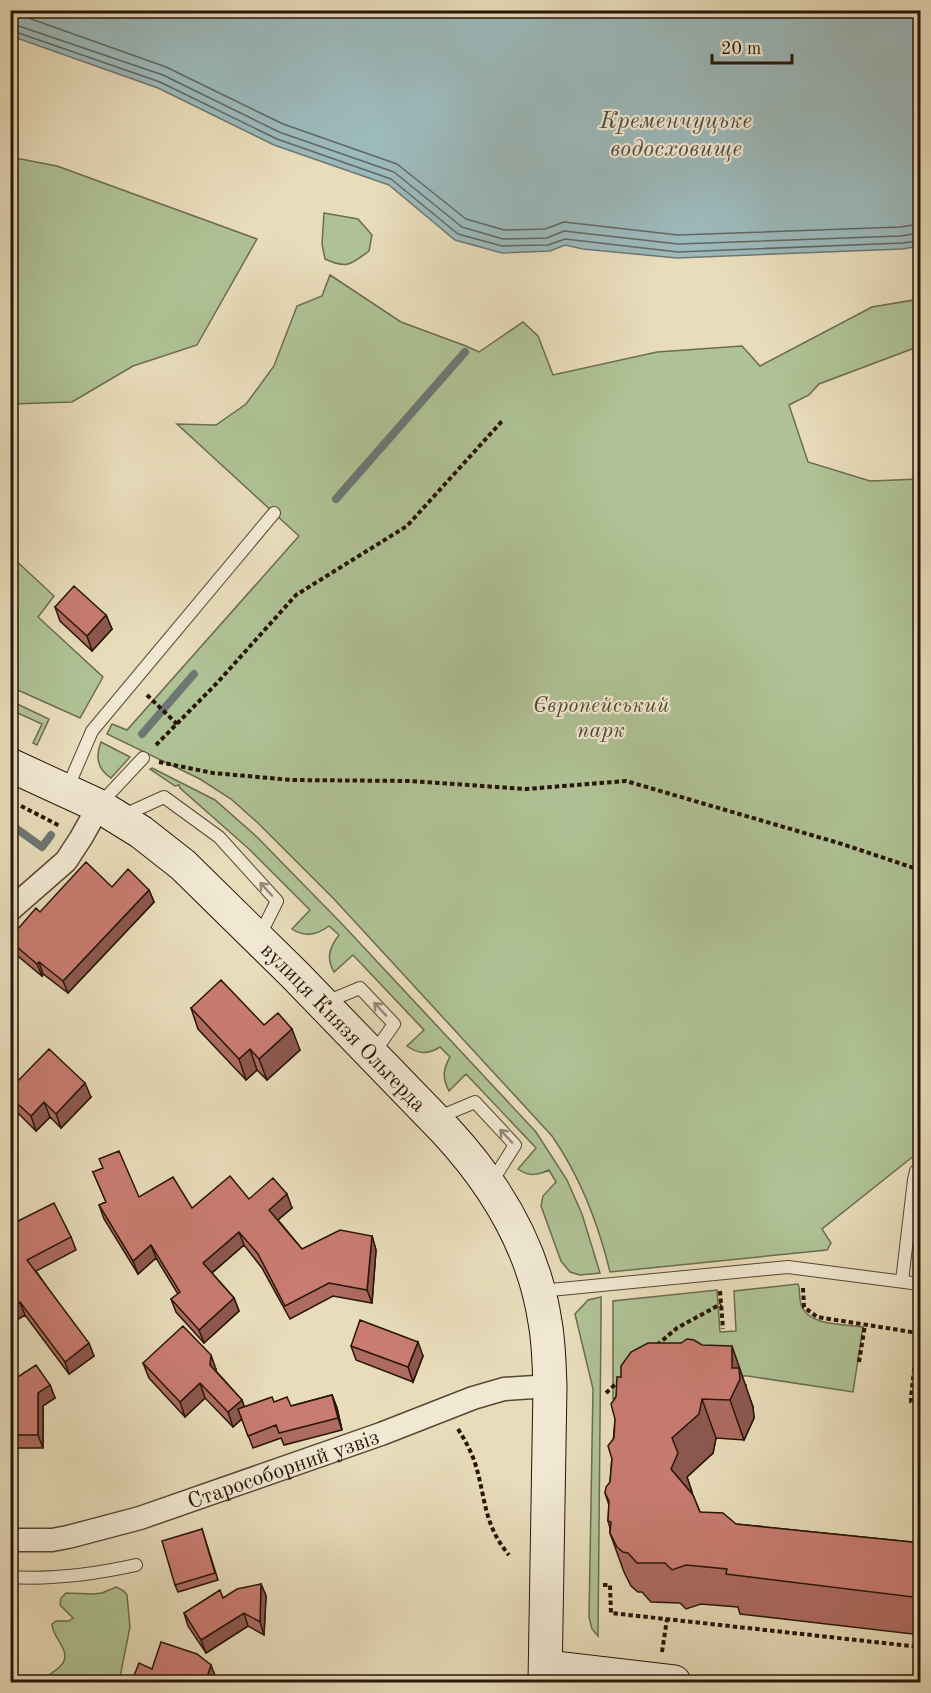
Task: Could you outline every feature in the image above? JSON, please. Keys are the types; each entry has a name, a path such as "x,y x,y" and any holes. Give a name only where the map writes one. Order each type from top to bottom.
{"main road":[{"name":"вулиця Князя Ольгерда","path":"11,765 109,812 141,832 183,865 323,1004 470,1157 507,1212 527,1255 545,1320 550,1386 546,1675"},
{"path":"546,1675 668,1671"}],"street":[{"path":"10,910 55,872 66,861 81,838 109,812"},
{"name":"Старособорний узвіз","path":"10,1540 68,1537 140,1518 504,1389 550,1386"}],"lane":[{"path":"66,790 92,731 274,513"},
{"path":"10,727 11,765"},
{"path":"109,812 143,758"},
{"path":"109,812 164,797 219,837 277,901 258,938"},
{"path":"434,1119 475,1102 515,1145 490,1184"},
{"path":"902,1281 914,1180 916,1171 921,1166"},
{"path":"538,1291 776,1267 801,1268 921,1284"},
{"path":"10,1577 69,1576 136,1565"}],"path":[{"path":"143,758 296,595 407,526 503,420"},
{"path":"154,702 177,724"},
{"path":"143,758 213,773 292,780 410,782 526,789 626,781 842,844 921,870"},
{"path":"13,802 49,819 81,838"},
{"path":"801,1283 802,1303 808,1311 822,1318 918,1333"},
{"path":"720,1287 723,1329"},
{"path":"654,1347 677,1328 721,1305"},
{"path":"921,1316 911,1397 911,1402 921,1410"},
{"path":"859,1362 865,1325"},
{"path":"606,1393 622,1377"},
{"path":"447,1408 471,1454 487,1517 509,1555"},
{"path":"603,1585 610,1585 611,1613 921,1647"},
{"path":"667,1619 668,1671"}],"green space":[{"path":"10,157 57,166 257,239 197,345 133,366 72,402 11,404"},
{"path":"324,213 358,219 372,235 369,251 357,260 344,265 325,259 322,244"},
{"name":"Європейський парк","path":"330,275 401,322 479,352 523,322 538,336 553,375 657,352 742,346 760,366 872,307 920,299 920,346 819,384 809,395 789,405 808,462 870,481 920,479 920,1151 822,1229 831,1243 827,1250 610,1272 600,1236 580,1184 552,1136 334,899 231,799 200,779 107,734 112,724 127,730 299,536 177,424 216,425 246,404 274,366 297,306 322,296"},
{"path":"10,555 54,596 38,617 103,677 80,718 11,687"},
{"path":"11,701 49,719 37,745 33,743 42,724 11,710"},
{"path":"101,742 130,757 111,778 98,762"},
{"path":"150,769 215,800 257,837 342,924 536,1132 567,1180 582,1214 600,1273 580,1275 570,1272 561,1261 541,1206 543,1196 556,1182 549,1170 534,1174 518,1169 536,1148 466,1074 449,1091 444,1074 450,1057 440,1047 424,1052 407,1046 424,1030 353,955 334,972 330,962 330,953 339,935 329,926 320,932 311,934 302,934 292,929 310,910 249,849 179,785 175,786"},
{"path":"798,1284 802,1307 812,1318 829,1323 863,1327 853,1392 748,1376 645,1373 613,1399 613,1301 717,1290 720,1332 736,1331 734,1291"},
{"path":"601,1297 598,1636 592,1629 589,1617 593,1389 575,1314 588,1300"},
{"path":"116,1587 127,1595 130,1627 119,1682 46,1682 49,1675 60,1667 65,1656 52,1624 73,1618 60,1605 61,1598 66,1593 102,1593"}],"water":[{"name":"Кременчуцьке водосховище","path":"11,10 920,11 920,246 902,249 677,258 583,249 565,245 550,251 502,253 455,240 389,185 274,145 158,88 11,36"}],"building":[{"path":"74,586 106,615 87,636 55,607"},
{"path":"86,862 112,887 128,869 149,890 63,981 39,962 37,964 10,941 10,938 36,908 40,912"},
{"path":"221,980 264,1025 278,1013 292,1029 259,1059 250,1049 239,1059 191,1008"},
{"path":"49,1049 85,1083 56,1114 44,1102 31,1116 10,1097 10,1089"},
{"path":"119,1151 139,1197 173,1177 192,1208 230,1176 249,1199 273,1178 287,1194 269,1210 302,1249 340,1230 372,1236 367,1290 329,1283 285,1306 258,1254 239,1232 203,1263 234,1298 199,1330 171,1299 180,1292 151,1245 133,1261 99,1205 106,1202 93,1172 103,1168 99,1159"},
{"path":"54,1203 71,1237 27,1260 89,1343 65,1362 20,1302 10,1308 10,1225"},
{"path":"360,1320 418,1342 408,1367 351,1346"},
{"path":"921,1320 921,1355 917,1355"},
{"path":"183,1326 211,1355 210,1365 242,1400 228,1412 200,1383 180,1402 143,1363"},
{"path":"687,1339 702,1345 732,1346 732,1368 739,1368 740,1379 730,1400 702,1399 699,1414 672,1438 678,1453 671,1469 693,1495 700,1512 723,1513 736,1524 921,1543 921,1598 726,1574 727,1569 686,1565 672,1570 665,1563 637,1563 628,1553 617,1547 610,1533 609,1501 605,1493 610,1482 612,1459 608,1446 614,1438 615,1419 611,1404 616,1397 617,1377 621,1377 621,1366 631,1352 648,1343 681,1343"},
{"path":"36,1365 50,1385 38,1393 38,1435 10,1435 10,1382"},
{"path":"332,1395 338,1418 279,1433 276,1425 248,1436 238,1409 272,1397 274,1402 287,1397 291,1406"},
{"path":"202,1529 215,1573 175,1585 162,1541"},
{"path":"261,1584 260,1622 244,1613 201,1640 184,1613 220,1590 223,1598 237,1589"},
{"path":"161,1642 197,1654 211,1665 205,1683 131,1683 139,1663 152,1669"}],"waterway":[{"path":"336,499 465,352"},
{"path":"142,734 194,674"},
{"path":"10,824 42,847 51,835"}]}
